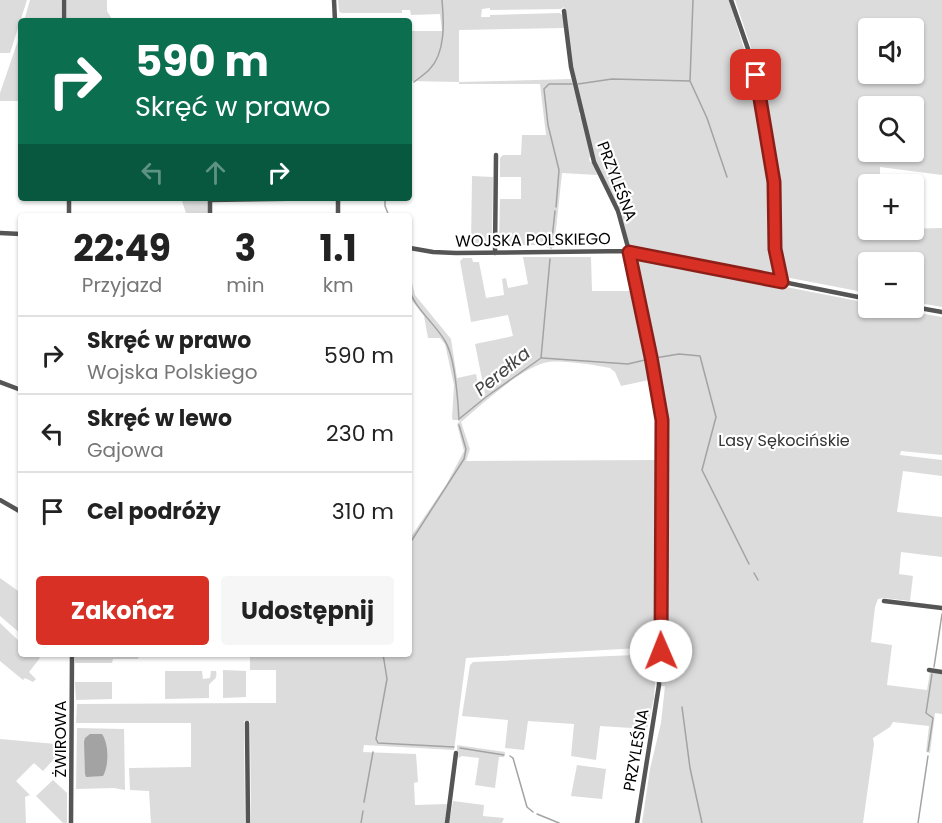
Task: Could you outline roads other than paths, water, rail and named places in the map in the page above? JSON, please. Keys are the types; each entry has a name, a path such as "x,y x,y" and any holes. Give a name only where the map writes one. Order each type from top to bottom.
{"street":[{"path":"63,0 64,18"},
{"path":"334,0 335,18"},
{"path":"731,0 756,75 766,124 775,192 775,249 782,282"},
{"name":"PRZYLEŚNA","path":"564,11 571,67 594,159 618,211 629,252 661,411 663,442 659,685 636,823"},
{"path":"495,254 496,155"},
{"path":"0,233 18,234"},
{"name":"WOJSKA POLSKIEGO","path":"412,248 433,252 495,254 629,252 858,297"},
{"path":"924,309 942,312"},
{"path":"0,382 18,389"},
{"path":"0,500 18,510"},
{"path":"884,601 942,608"},
{"name":"ŻWIROWA","path":"71,823 72,657"},
{"path":"929,670 942,672"},
{"path":"247,723 248,823"},
{"path":"447,823 456,753"}],"waterway":[{"path":"414,82 429,70 438,55 443,36 442,0"},
{"name":"Perełka","path":"578,84 612,79 690,81 693,0"},
{"path":"690,81 707,118 727,177"},
{"name":"Perełka","path":"556,207 559,170 548,125 544,89 549,84 572,84"},
{"path":"385,201 388,213"},
{"name":"Perełka","path":"551,248 555,211"},
{"name":"Perełka","path":"459,419 541,358 550,259"},
{"path":"412,297 448,348 455,379 459,420"},
{"path":"655,358 679,354 700,356 716,417 702,470 749,564"},
{"path":"542,358 628,364 649,359"},
{"name":"Perełka","path":"412,540 464,459 466,449 459,425"},
{"path":"754,573 758,580"},
{"path":"934,667 942,614"},
{"name":"Perełka","path":"383,657 387,679 376,739 378,743 454,747"},
{"path":"928,751 933,718 926,713 932,674"},
{"path":"682,707 690,768 702,823"},
{"name":"Perełka","path":"460,748 504,755"},
{"path":"364,802 373,752"},
{"name":"Perełka","path":"510,756 513,758 527,807 533,812"},
{"path":"918,823 928,756"},
{"path":"361,823 363,811"},
{"name":"Perełka","path":"537,814 559,823"}],"park label":[{"name":"Lasy Sękocińskie","path":"784,440"}]}
